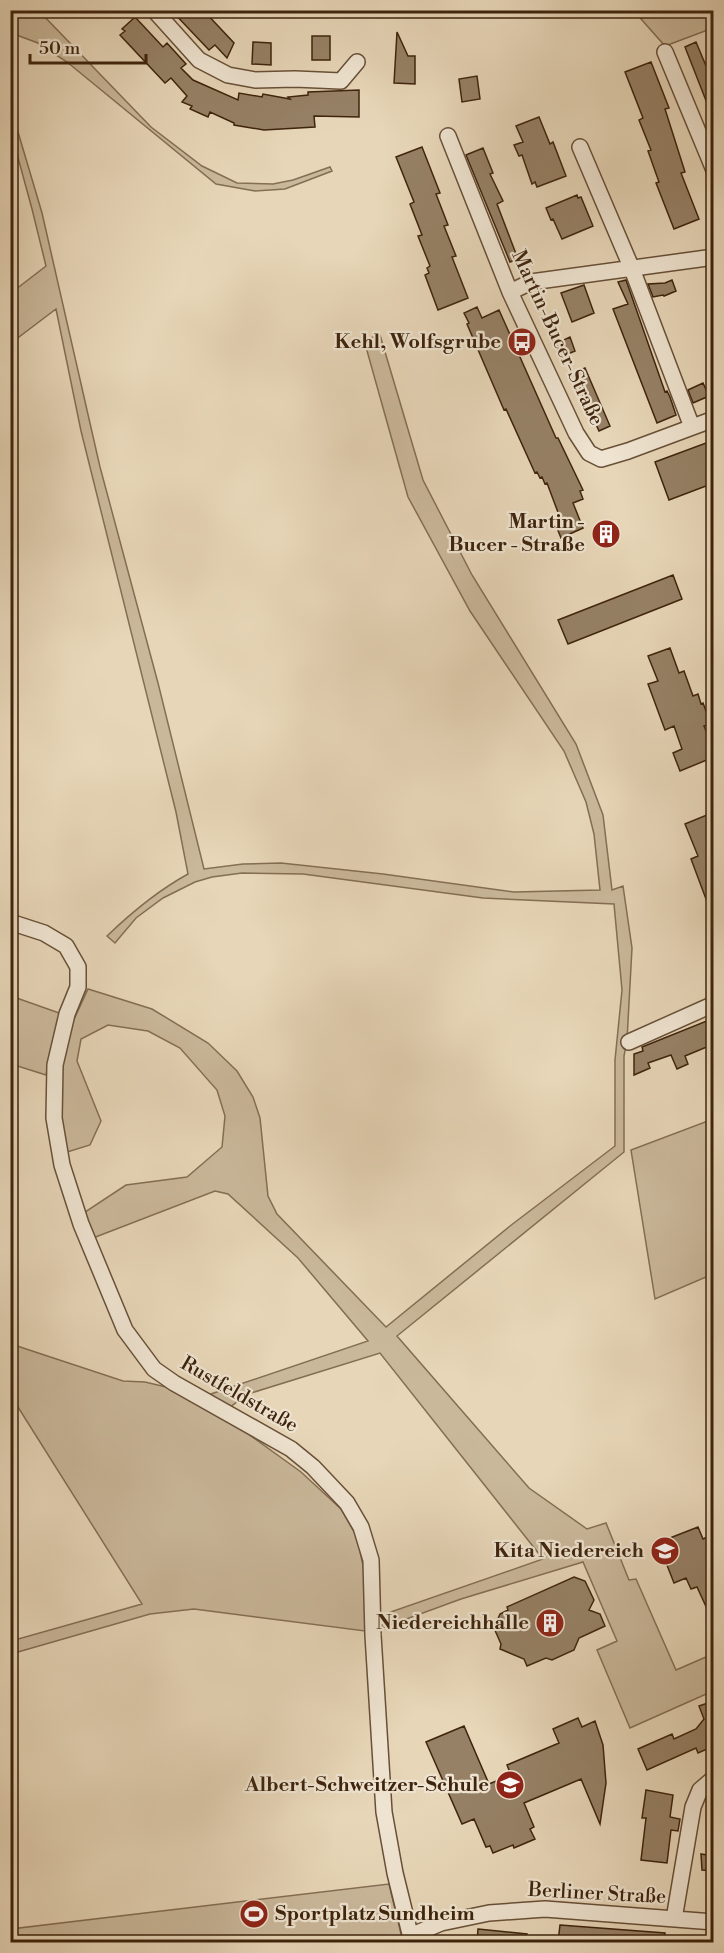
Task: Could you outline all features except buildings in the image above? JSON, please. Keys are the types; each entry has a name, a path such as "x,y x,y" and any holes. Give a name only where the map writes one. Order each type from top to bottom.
{"street":[{"path":"154,10 199,60 228,75 255,80 341,81 357,62"},
{"path":"665,52 714,170"},
{"name":"Martin-Bucer-Straße","path":"448,136 510,292 576,434 589,453 601,459 714,418"},
{"path":"580,147 632,269 692,427"},
{"path":"510,292 531,282 714,257"},
{"name":"Rustfeldstraße","path":"10,922 44,933 66,946 78,966 78,987 67,1014 55,1065 54,1118 62,1165 78,1214 125,1330 154,1369 174,1383 291,1449 313,1467 347,1503 361,1527 371,1560 373,1635 384,1812 395,1873 411,1939"},
{"path":"629,1042 714,1004"},
{"path":"674,1919 693,1807 700,1791 714,1778"},
{"name":"Berliner Straße","path":"411,1939 441,1923 489,1913 544,1909 714,1922"}],"shaded area":[{"path":"11,10 39,11 151,127 202,166 237,183 273,184 293,180 330,167 332,171 285,189 255,191 216,184 67,62 38,43 11,33"},
{"path":"634,11 713,11 713,28 665,46"},
{"path":"10,105 42,213 100,467 158,683 204,869 243,864 281,863 514,892 600,890 594,834 586,802 564,751 470,611 408,497 364,340 380,335 423,480 472,575 576,744 603,815 612,890 623,886 632,948 627,1040 624,1056 624,1152 397,1336 529,1488 587,1529 606,1523 629,1580 636,1579 676,1670 713,1654 713,1691 630,1728 597,1650 617,1641 583,1562 461,1599 382,1628 382,1615 543,1559 380,1353 248,1394 230,1407 208,1395 368,1341 298,1258 228,1194 215,1191 93,1238 85,1212 126,1185 187,1177 222,1147 225,1116 217,1090 180,1048 148,1031 108,1025 81,1039 77,1061 101,1121 90,1145 64,1153 57,1078 70,1028 88,989 152,1009 208,1043 237,1071 253,1097 260,1118 268,1196 277,1214 386,1327 510,1226 615,1146 615,1060 622,990 614,904 483,898 303,874 242,873 195,882 163,898 136,918 115,943 107,936 145,902 188,874 176,812 81,431 56,309 11,343 11,293 46,266 11,132"},
{"path":"11,996 62,1014 46,1075 11,1064"},
{"path":"713,1119 713,1274 655,1299 631,1150"},
{"path":"11,1344 123,1381 145,1382 166,1387 240,1428 301,1472 341,1509 357,1537 364,1570 365,1631 194,1609 150,1614 11,1654 11,1641 142,1604 11,1396"},
{"name":"Sportplatz Sundheim","path":"389,1884 403,1942 11,1942 11,1929"}],"place":[{"name":"Kehl, Wolfsgrube","path":"522,342"},
{"name":"Martin - Bucer - Straße","path":"606,534"},
{"name":"Kita Niedereich","path":"665,1551"},
{"name":"Niedereichhalle","path":"550,1623"},
{"name":"Albert-Schweitzer-Schule","path":"510,1785"},
{"name":"Sportplatz Sundheim","path":"254,1914"}]}
